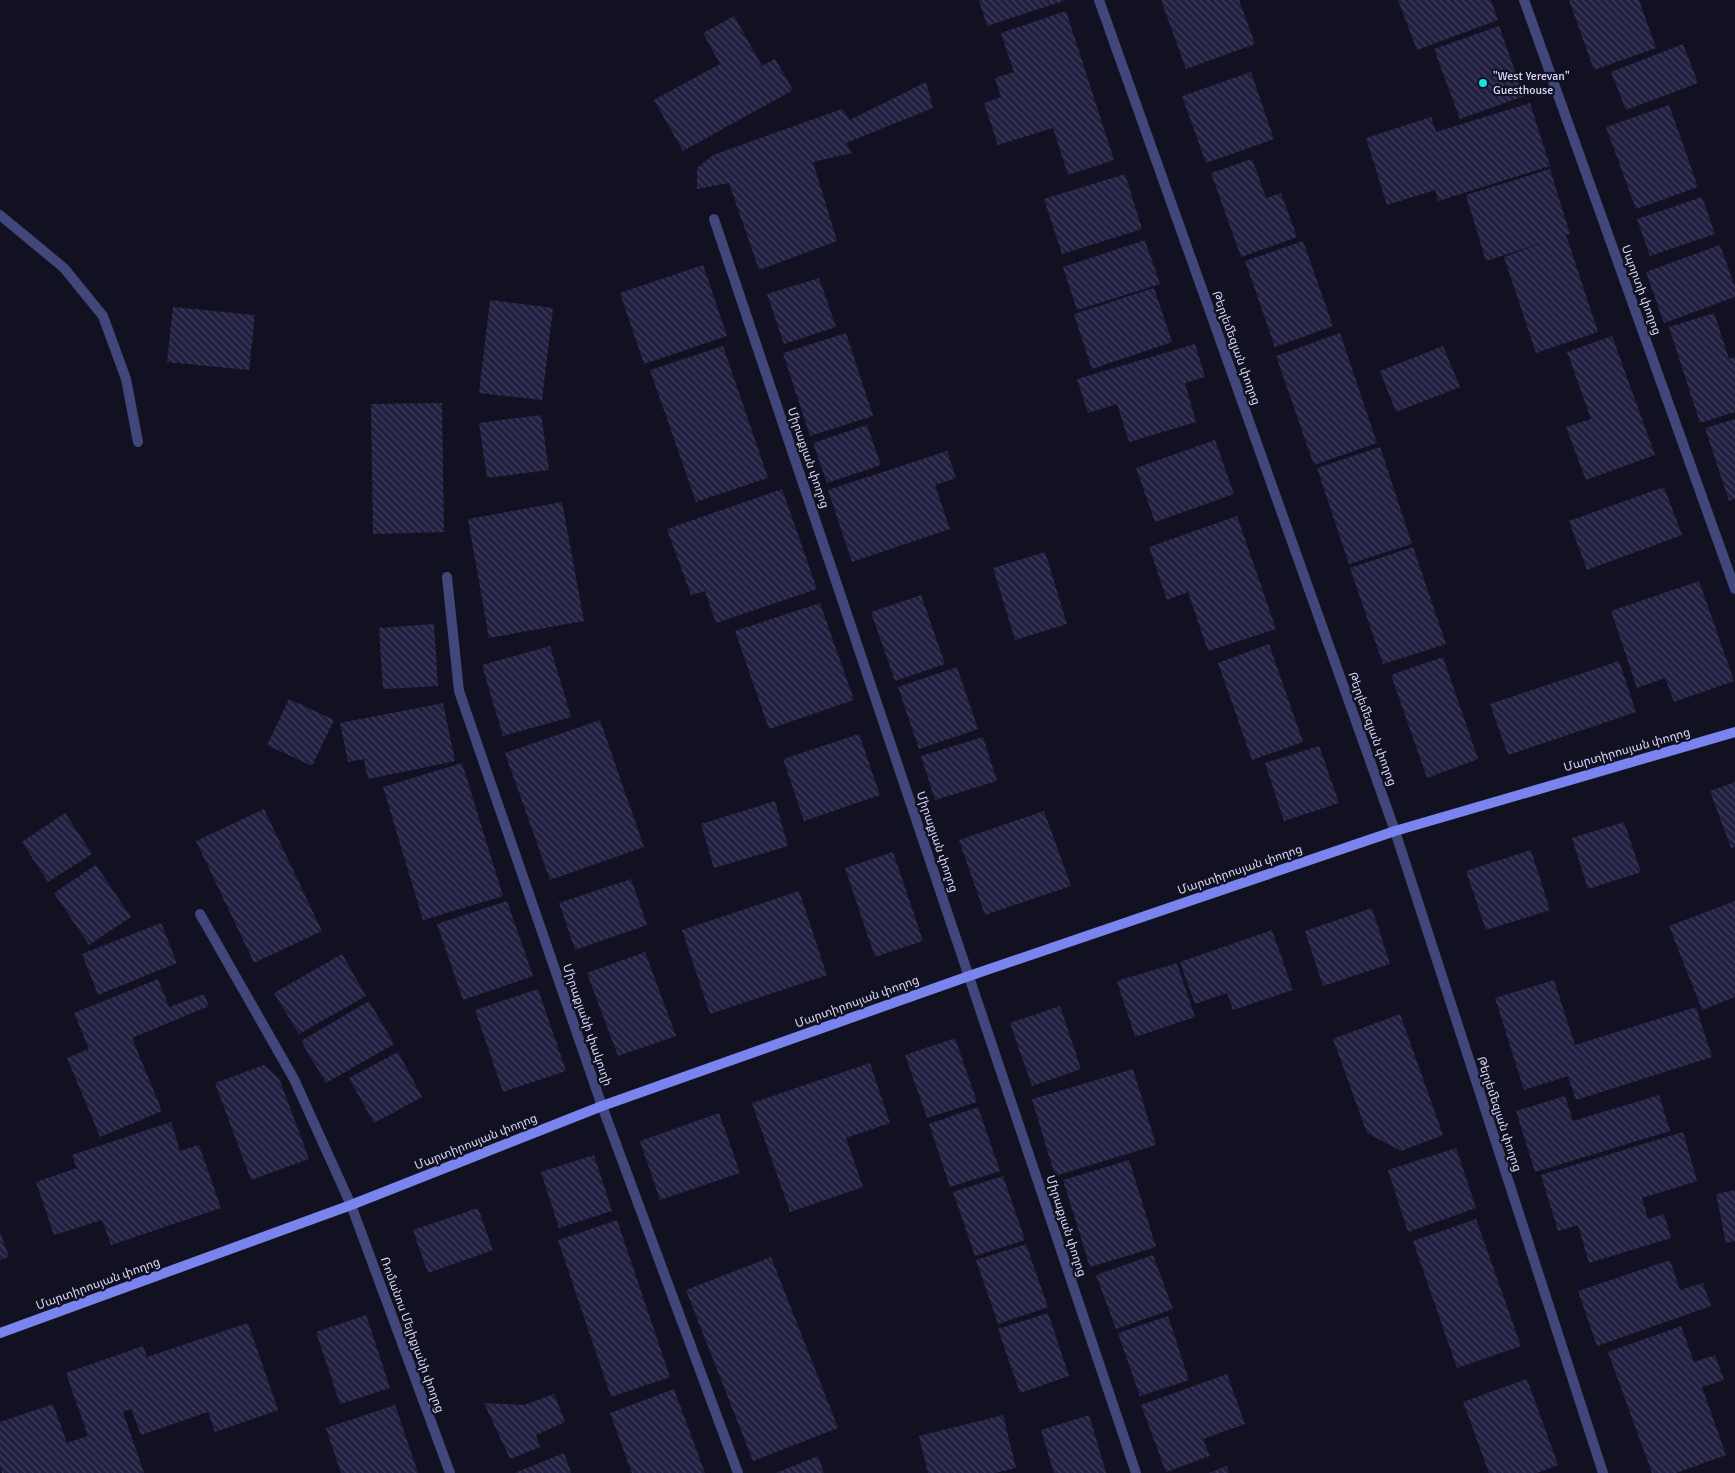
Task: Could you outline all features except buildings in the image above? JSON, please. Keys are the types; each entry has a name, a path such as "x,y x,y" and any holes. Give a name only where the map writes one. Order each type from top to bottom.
{"street":[{"name":"Թերլեմեզյան փողոց","path":"1099,0 1395,831 1603,1473"},
{"name":"Սպորտի փողոց","path":"1524,0 1735,589"},
{"path":"0,215 64,268 102,316 126,379 138,442"},
{"name":"Միրաքյան փողոց","path":"714,219 1136,1473"},
{"name":"Միրաքյանի փակուղի","path":"447,577 459,691 602,1106 738,1473"},
{"name":"Մարտիրոսյան փողոց","path":"0,1333 351,1205 602,1106 969,976 1395,831 1735,732"},
{"name":"Ռոմանոս Մելիքյանի փողոց","path":"200,914 294,1079 351,1205 450,1473"}],"place":[{"name":"\"West Yerevan\" Guesthouse","path":"1483,83"}]}
